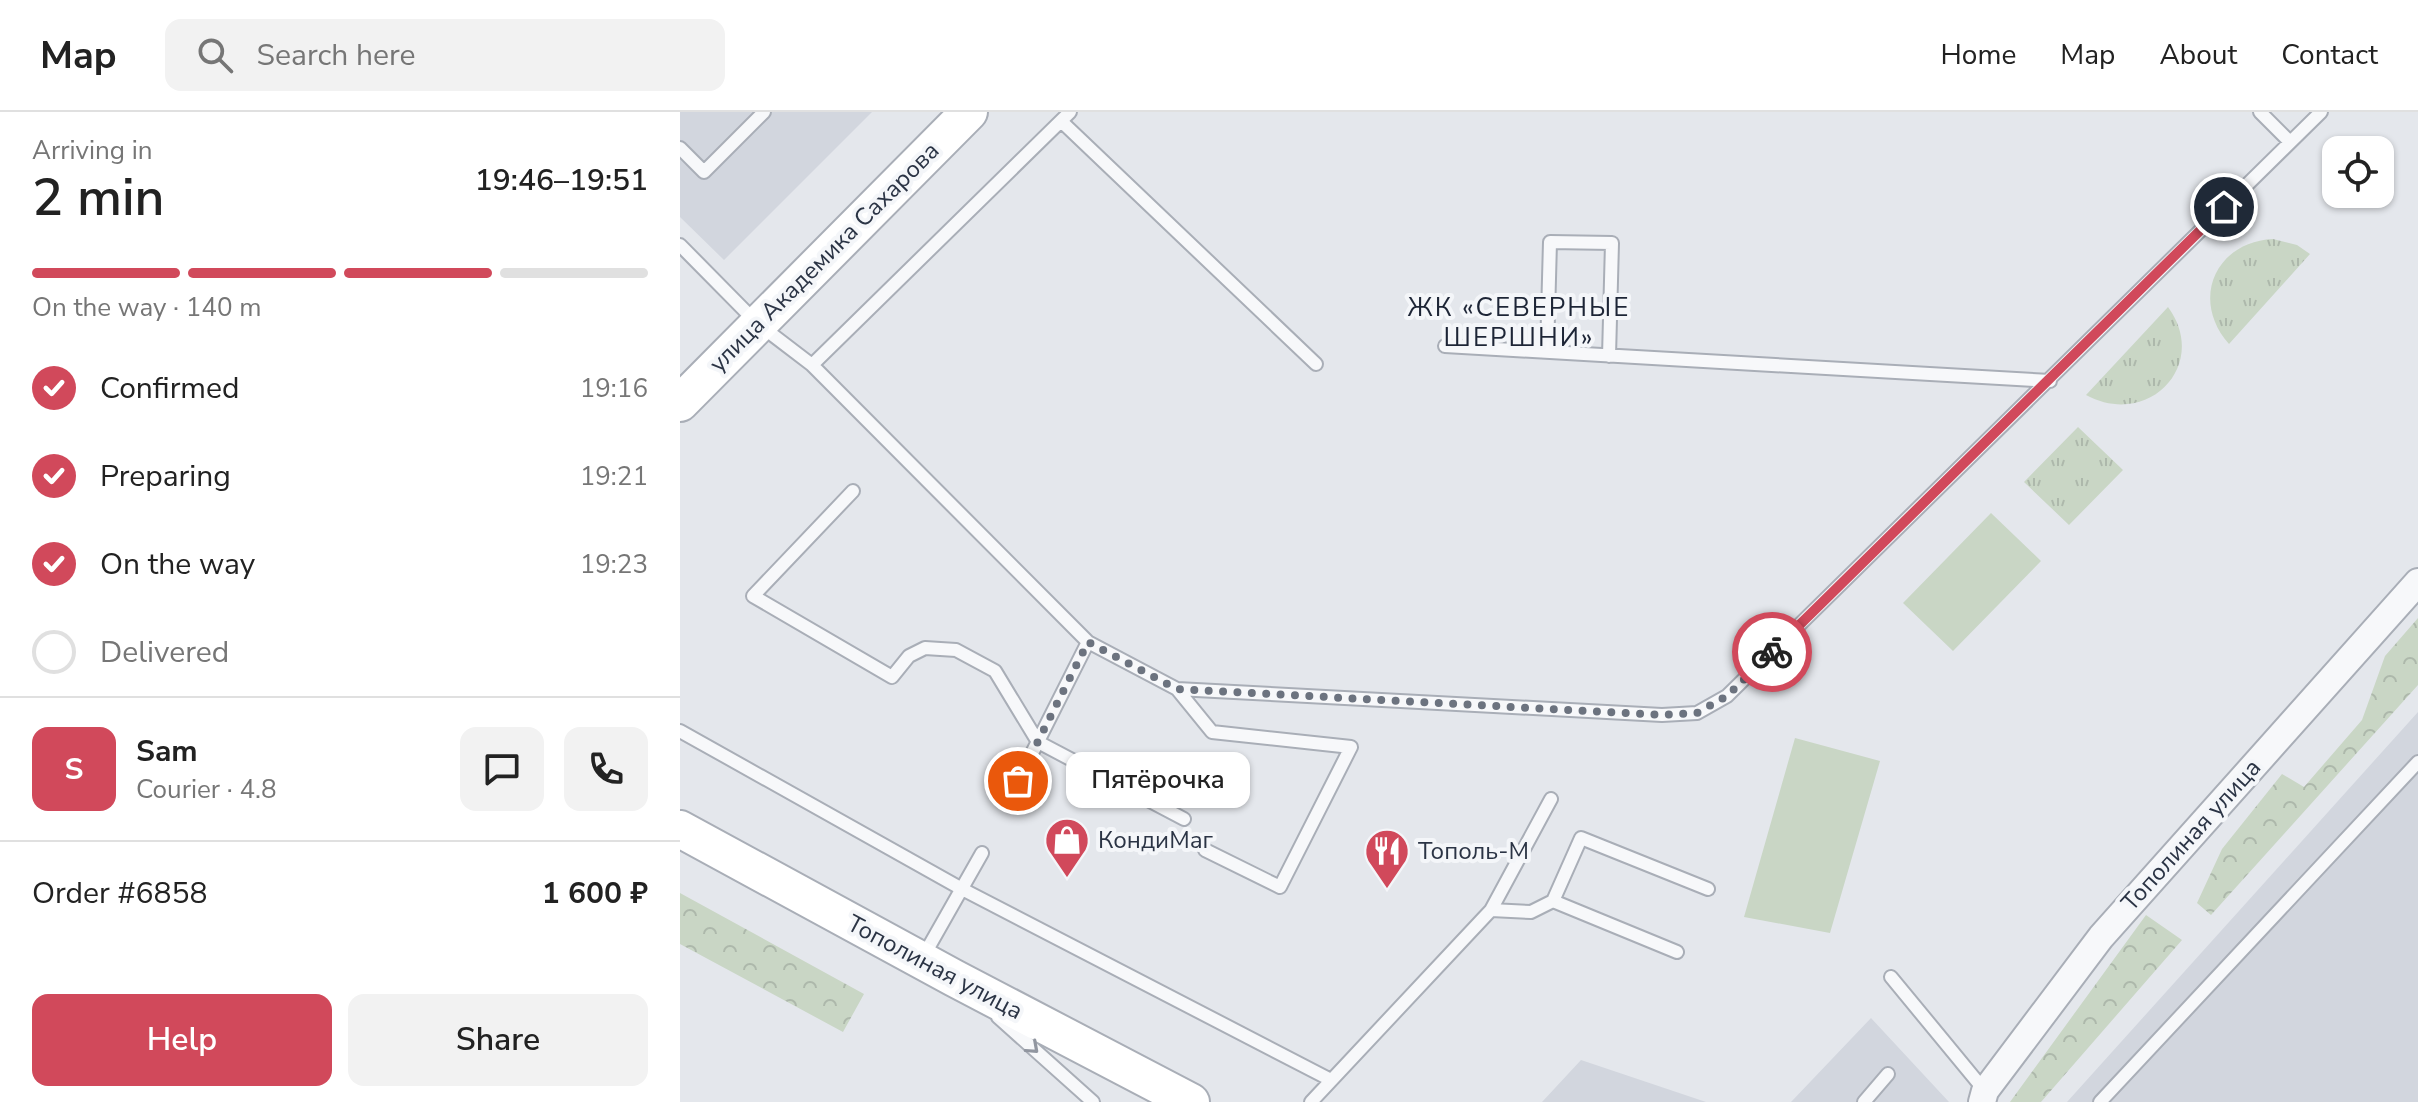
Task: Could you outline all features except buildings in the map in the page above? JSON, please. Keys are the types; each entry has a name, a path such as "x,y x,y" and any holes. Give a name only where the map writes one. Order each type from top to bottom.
{"main road":[{"name":"улица Академика Сахарова","path":"680,403 969,112"},
{"name":"Тополиная улица","path":"680,829 1191,1102"}],"street":[{"name":"Тополиная улица","path":"1984,1096 2101,937 2418,582"}],"lane":[{"path":"680,148 704,172 764,112"},
{"path":"2260,112 2290,142"},
{"path":"1177,689 1662,715 1697,713 1727,696 2321,112"},
{"path":"812,365 1066,116 1316,364"},
{"path":"1547,352 1550,242 1612,243 1609,356"},
{"path":"682,252 757,323 812,365 1088,642 1177,689 1212,732 1351,747 1280,887 1205,850"},
{"path":"1445,346 2050,381"},
{"path":"853,491 753,596 892,677 909,656 925,648 956,650 995,671 1038,742 1184,819"},
{"path":"1018,781 1088,642"},
{"path":"680,731 962,889 1331,1080"},
{"path":"2100,1102 2418,762"},
{"path":"1311,1102 1491,910 1551,799"},
{"path":"1491,910 1531,912 1553,901 1581,838 1708,889"},
{"path":"922,960 982,853"},
{"path":"1553,901 1677,952"},
{"path":"1891,977 1984,1096"},
{"path":"954,978 1093,1102"},
{"path":"1864,1102 1888,1074"}],"shaded area":[{"path":"680,112 872,112 724,260 680,217"},
{"path":"2418,712 2418,1102 2067,1102"},
{"path":"1871,1018 1949,1102 1791,1102"},
{"path":"1581,1060 1706,1102 1542,1102"}],"green space":[{"path":"2273,239 2297,245 2310,254 2229,344 2217,327 2211,309 2210,292 2215,276 2223,262 2236,250"},
{"path":"2168,307 2179,329 2182,350 2177,369 2166,385 2151,397 2131,404 2109,403 2086,395"},
{"path":"2078,427 2123,470 2069,525 2024,482"},
{"path":"1991,513 2041,561 1953,651 1903,603"},
{"path":"2418,618 2418,685 2211,915 2197,903 2222,849 2282,774 2304,787 2362,720 2385,656"},
{"path":"1795,738 1880,761 1830,933 1744,917"},
{"path":"680,893 864,994 843,1032 680,944"},
{"path":"2146,915 2182,940 2041,1102 2010,1102"}],"way so far":[{"path":"1018,781 1088,642 1177,689 1662,715 1697,713 1727,696 1772,652"}],"place":[{"name":"Пятёрочка","path":"1018,781"},
{"name":"КондиМаг","path":"1067,879"},
{"name":"Тополь-М","path":"1387,890"}],"district":[{"name":"ЖК «СЕВЕРНЫЕ ШЕРШНИ»","path":"1519,322"}],"route":[{"path":"1772,652 2224,207"}]}
